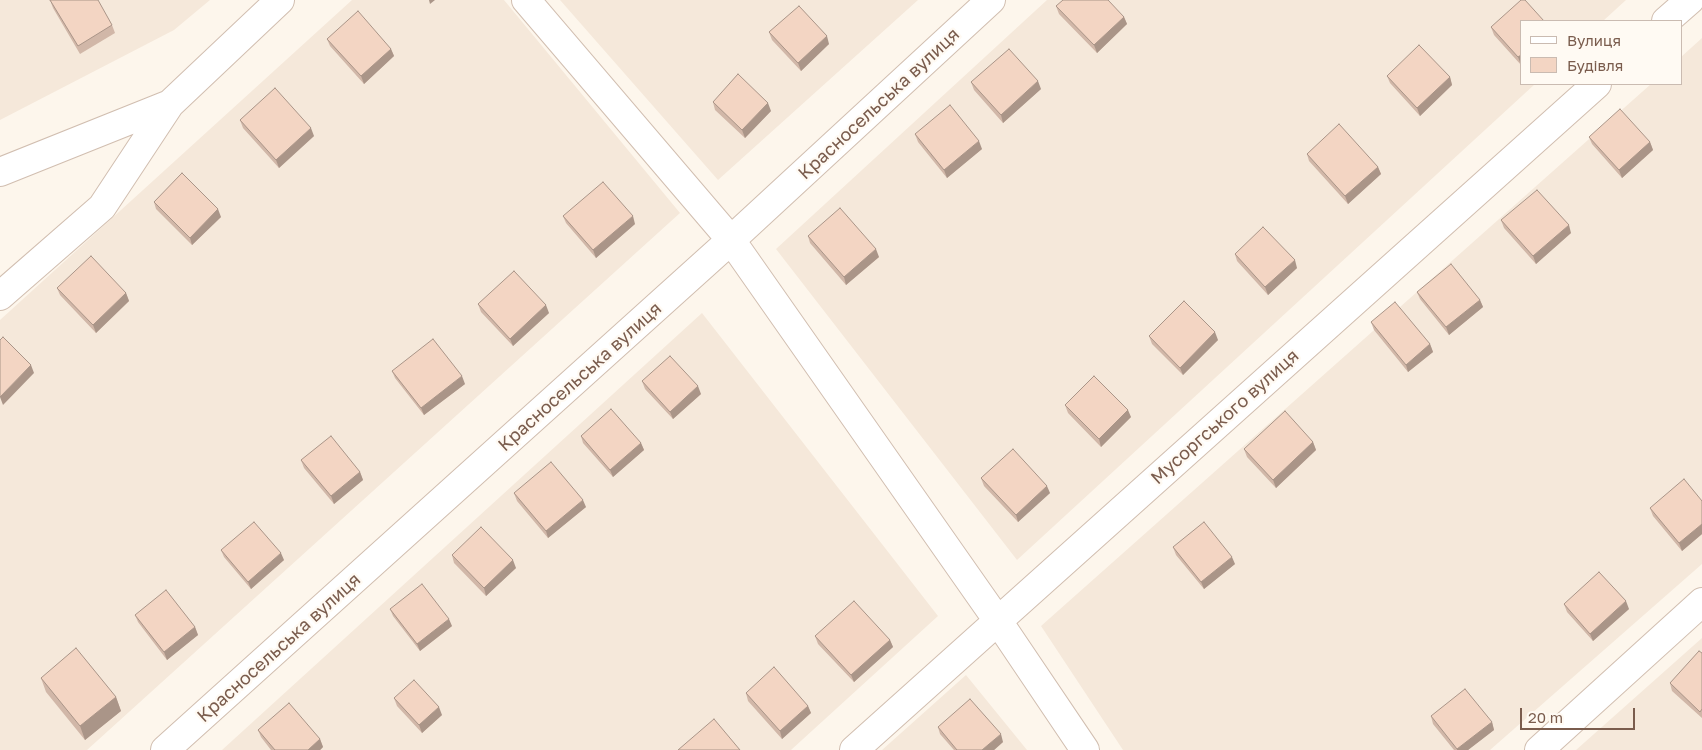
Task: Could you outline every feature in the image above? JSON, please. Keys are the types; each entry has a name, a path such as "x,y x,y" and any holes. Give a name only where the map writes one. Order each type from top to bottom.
{"street":[{"path":"0,296 102,207 170,104 280,0"},
{"path":"526,0 731,240 998,621 1085,750"},
{"name":"Красносельська вулиця","path":"165,750 731,240 991,0"},
{"path":"1667,20 1690,0"},
{"name":"Мусоргського вулиця","path":"854,750 1596,85"},
{"path":"0,172 170,104"},
{"path":"1539,750 1702,602"}],"shaded area":[{"path":"0,0 210,0 174,30 0,120"},
{"path":"352,0 504,0 680,213 87,750 0,750 0,320"},
{"path":"560,0 918,0 718,180"},
{"path":"1047,0 1626,0 1604,20 1520,20 1520,85 1534,85 1017,560 776,249"},
{"path":"1702,38 1702,564 1490,750 1123,750 1041,626 1650,85 1682,85 1682,56"},
{"path":"702,313 938,616 791,750 222,750"},
{"path":"1702,638 1702,750 1576,750"},
{"path":"966,675 1027,750 882,750"}],"building":[{"path":"50,0 98,0 112,25 78,46"},
{"path":"1063,0 1108,0 1124,17 1094,45 1056,6"},
{"path":"1521,0 1525,0 1543,20 1520,20 1520,56 1518,57 1491,27"},
{"path":"799,6 827,36 798,63 769,32"},
{"path":"358,11 391,49 361,76 327,39"},
{"path":"1419,45 1450,77 1417,108 1387,76"},
{"path":"1009,49 1038,81 1001,115 971,82"},
{"path":"738,74 768,103 742,130 713,102"},
{"path":"275,88 311,128 276,160 240,120"},
{"path":"950,105 979,141 944,170 915,134"},
{"path":"1620,109 1650,142 1619,170 1589,137"},
{"path":"1339,124 1378,167 1345,196 1307,154"},
{"path":"182,173 218,209 190,238 154,202"},
{"path":"603,182 633,216 593,250 563,216"},
{"path":"1537,190 1569,225 1533,256 1501,220"},
{"path":"840,208 876,249 844,277 808,236"},
{"path":"1263,227 1295,260 1265,287 1235,254"},
{"path":"91,256 126,293 93,325 57,288"},
{"path":"1451,264 1480,300 1446,327 1417,292"},
{"path":"514,271 546,305 510,339 478,304"},
{"path":"1184,301 1215,332 1180,368 1149,336"},
{"path":"1395,302 1430,344 1406,365 1371,322"},
{"path":"3,337 31,365 0,397 0,340"},
{"path":"433,339 462,376 421,408 392,371"},
{"path":"670,356 698,386 670,412 642,381"},
{"path":"1094,376 1128,410 1099,439 1065,405"},
{"path":"611,409 641,443 610,470 581,436"},
{"path":"1285,411 1313,442 1273,480 1244,449"},
{"path":"331,436 360,472 331,496 301,460"},
{"path":"1013,449 1047,486 1016,515 981,478"},
{"path":"551,462 583,500 546,531 514,493"},
{"path":"1684,479 1702,501 1702,524 1679,543 1650,508"},
{"path":"254,522 281,553 248,582 221,550"},
{"path":"1204,522 1232,557 1201,582 1173,547"},
{"path":"481,527 513,560 484,588 452,555"},
{"path":"1599,572 1626,601 1590,634 1564,604"},
{"path":"422,584 449,619 417,644 390,609"},
{"path":"166,590 195,627 164,652 135,615"},
{"path":"854,601 890,640 851,675 815,636"},
{"path":"76,648 116,697 80,726 41,678"},
{"path":"1699,651 1702,653 1702,709 1700,712 1670,683"},
{"path":"774,667 808,706 780,731 746,693"},
{"path":"414,680 439,707 419,725 394,698"},
{"path":"1465,689 1492,722 1457,749 1431,716"},
{"path":"970,699 1001,734 982,750 957,750 938,727"},
{"path":"289,703 320,739 308,750 275,750 258,730"},
{"path":"714,719 740,750 678,750"}]}
